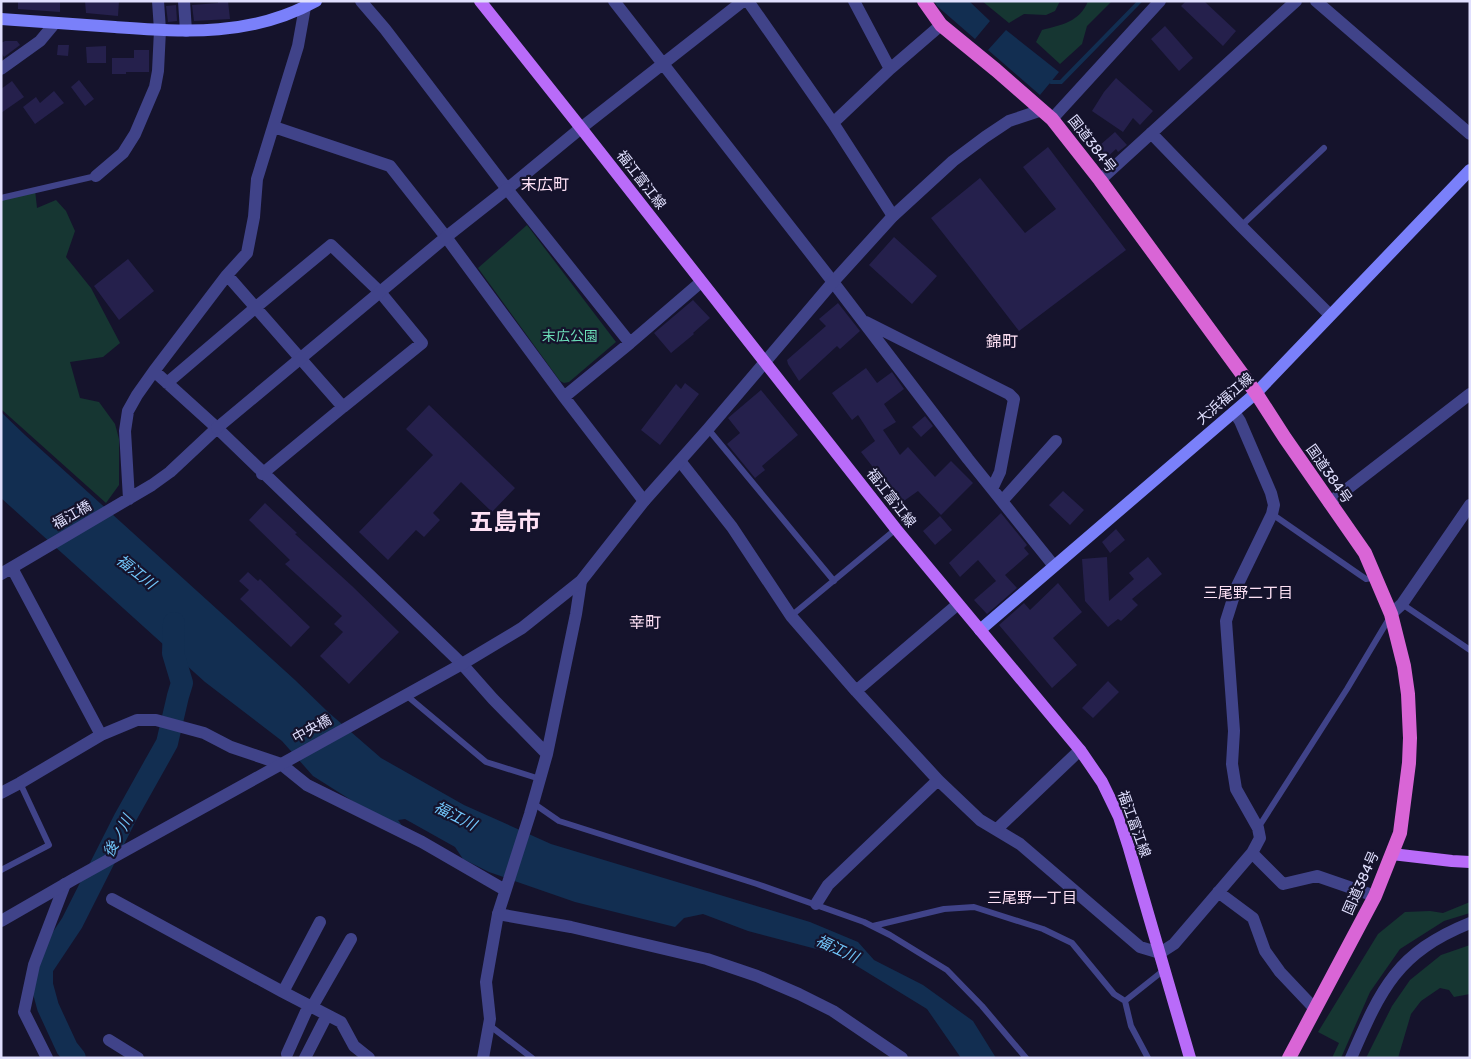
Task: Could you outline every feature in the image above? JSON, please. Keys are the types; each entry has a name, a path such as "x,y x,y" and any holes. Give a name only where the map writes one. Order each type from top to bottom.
{"highway":[{"name":"国道384号","path":"924,1 941,25 1047,114 1100,180 1256,392 1329,503 1365,553 1391,614 1404,666 1408,694 1410,738 1409,763 1400,833 1375,896 1289,1058"}],"main road":[{"name":"福江富江線","path":"480,1 896,529 1080,750 1102,782 1119,817 1190,1058"},
{"path":"1,19 160,30 222,30 268,22 311,4"},
{"name":"大浜福江線","path":"980,630 1256,392 1470,170"},
{"path":"1392,854 1470,862"}],"street":[{"path":"96,176 123,153 135,134 154,87 158,71 160,30 158,1"},
{"path":"184,1 186,31"},
{"path":"361,1 385,29 507,189 630,343"},
{"path":"614,1 992,489 1054,566"},
{"name":"福江橋","path":"6,571 115,508 170,472 217,428 446,237 743,1"},
{"path":"748,1 833,123 893,216"},
{"path":"854,1 890,69"},
{"path":"1047,114 1160,1"},
{"path":"1100,180 1296,1"},
{"path":"1316,1 1470,134"},
{"path":"129,499 125,431 128,411 154,371 227,275 247,253 254,217 257,179 311,4"},
{"path":"1,69 40,41 55,23"},
{"path":"833,123 890,69 941,25"},
{"name":"中央橋","path":"1,921 462,664 522,628 581,581 644,501 833,282 893,216 953,162 1009,121 1047,114"},
{"path":"274,127 390,166 446,237 564,397 644,501"},
{"path":"1151,133 1330,315"},
{"path":"167,383 332,245 380,292 422,343 262,474"},
{"path":"227,275 343,407"},
{"path":"564,397 701,282"},
{"path":"862,320 1009,394 1014,399 1000,472 992,489"},
{"path":"154,371 217,428 262,474 462,664 547,754"},
{"path":"1329,503 1470,394"},
{"path":"680,460 732,527 791,616 856,691 938,780 980,820 1020,844 1140,947 1160,953 1174,944 1252,853 1260,838 1258,828 1236,789 1232,764 1234,731 1226,621 1237,586 1272,514 1274,505 1271,493 1240,421 1234,412"},
{"path":"1002,501 1056,440"},
{"path":"1391,614 1402,604 1470,505"},
{"path":"6,571 101,735"},
{"path":"482,1058 490,1020 486,982 498,914 547,754 581,581"},
{"path":"856,691 958,604"},
{"path":"1,793 101,735 137,720 156,720 204,733 232,747 281,764 307,785 422,842 505,890"},
{"path":"996,829 1080,750"},
{"path":"816,904 828,885 938,780"},
{"path":"1252,853 1283,884 1316,876 1375,896"},
{"path":"47,1058 24,1012 34,965 66,884"},
{"path":"1218,892 1253,918 1265,951 1280,972 1315,1009"},
{"path":"112,899 341,1022 354,1046 369,1058"},
{"path":"498,914 571,927 707,959 757,976 833,1011 902,1058"},
{"path":"282,992 320,922"},
{"path":"1351,1058 1371,1011 1382,991 1396,972 1410,957 1429,943 1447,932 1470,923"},
{"path":"287,1054 310,1006 351,939"},
{"path":"305,1058 327,1015"},
{"path":"109,1040 138,1058"}],"lane":[{"path":"1241,226 1324,148"},
{"path":"1,198 96,176"},
{"path":"708,429 834,581"},
{"path":"1272,514 1366,579 1376,577"},
{"path":"791,616 896,529"},
{"path":"1402,604 1470,650"},
{"path":"1258,828 1347,689 1391,614"},
{"path":"406,695 486,762 540,779"},
{"path":"1,870 49,845 20,783"},
{"path":"532,808 559,821 757,884 873,926 947,970 982,1006 1026,1058"},
{"path":"873,926 944,909 974,907 1043,929 1072,943 1114,994 1125,1001 1130,1026 1148,1058"},
{"path":"1125,1001 1165,969"},
{"path":"489,1025 532,1058"}],"green space":[{"path":"982,1 1060,1 1055,11 1046,15 1024,14 1009,23"},
{"path":"1088,1 1112,1 1087,26 1082,44 1060,64 1036,42 1042,30 1069,22 1080,14"},
{"path":"35,190 37,208 56,200 66,211 75,231 66,257 91,288 120,343 103,357 70,362 80,398 99,402 115,424 119,439 119,485 106,503 1,409 1,199"},
{"name":"末広公園","path":"527,225 616,342 569,382 564,383 560,381 478,268"},
{"path":"1470,902 1470,913 1444,921 1400,949 1370,992 1341,1058 1332,1058 1339,1043 1318,1032 1378,934 1405,912 1430,911 1443,913"},
{"path":"1470,945 1470,994 1454,997 1449,990 1440,988 1421,1001 1411,1014 1398,1058 1366,1058 1392,1006 1410,980 1441,955"}],"water":[{"path":"934,1 969,1 990,21 975,39 937,6"},
{"path":"1006,30 1059,72 1040,95 988,50"},
{"name":"福江川","path":"1,412 328,712 381,758 464,805 551,844 810,922 858,942 874,960 923,985 973,1021 996,1058 961,1058 927,1009 839,955 748,931 703,914 684,918 675,927 575,902 489,872 463,859 455,847 405,819 398,820 403,827 370,812 313,776 282,741 205,682 1,498"}],"building":[{"path":"18,1 60,1 60,12 18,9"},
{"path":"85,1 119,1 118,16 86,13"},
{"path":"218,1 228,1 230,19 194,21 192,5 218,3"},
{"path":"1186,1 1204,1 1236,31 1223,46 1181,6"},
{"path":"176,5 177,21 168,22 166,6"},
{"path":"1165,26 1193,58 1179,71 1151,39"},
{"path":"17,41 20,45 4,57 1,52 1,43"},
{"path":"58,45 69,45 68,56 57,55"},
{"path":"106,46 106,63 87,63 86,47"},
{"path":"134,50 149,50 149,72 112,74 112,58 134,58"},
{"path":"1116,78 1153,111 1140,125 1133,118 1123,132 1092,111"},
{"path":"79,80 94,99 85,106 71,87"},
{"path":"12,81 24,97 1,113 1,89"},
{"path":"54,91 64,103 35,124 23,107 36,97 40,103"},
{"path":"1115,132 1127,145 1118,152 1116,149 1101,163 1092,152"},
{"path":"1048,147 1126,250 1019,331 931,218 980,178 1025,233 1056,209 1023,167"},
{"path":"894,237 937,276 912,304 869,265"},
{"path":"128,259 154,291 119,320 94,286"},
{"path":"693,300 710,318 671,353 654,333"},
{"path":"838,303 860,331 840,349 837,346 799,381 787,360 826,326 819,319"},
{"path":"866,368 877,383 892,372 904,389 884,404 896,422 883,430 900,455 908,447 935,477 951,461 973,483 941,515 918,491 901,503 861,452 875,441 858,415 852,420 832,393"},
{"path":"685,383 699,394 660,445 641,430 676,384 681,389"},
{"path":"761,390 798,435 762,466 765,470 755,478 727,444 740,433 728,418"},
{"path":"429,405 515,488 492,512 461,482 433,513 440,520 424,537 416,530 388,560 359,532 433,455 406,429"},
{"path":"925,416 933,426 921,437 912,427"},
{"path":"1063,491 1084,510 1070,525 1049,505"},
{"path":"265,503 297,533 295,534 399,632 349,684 320,656 343,632 334,624 342,616 285,564 290,560 249,520"},
{"path":"1001,513 1027,545 1024,548 1029,554 1005,575 1017,588 987,614 974,600 996,581 978,560 960,577 949,563"},
{"path":"940,516 952,530 935,545 923,531"},
{"path":"1116,529 1125,540 1110,553 1102,542"},
{"path":"1107,557 1109,601 1134,579 1129,573 1148,557 1162,574 1132,599 1138,605 1121,621 1118,619 1108,627 1085,601 1082,559"},
{"path":"248,572 258,581 260,579 310,627 291,647 240,599 249,590 239,581"},
{"path":"1058,583 1082,612 1053,638 1077,665 1052,688 999,625 1024,603 1030,610"},
{"path":"1108,681 1119,692 1093,718 1082,708"}],"waterway":[{"path":"1051,82 1061,82 1140,1"},
{"name":"後ノ川","path":"75,1058 67,1048 48,1007 42,985 42,968 72,923 125,818 167,743 182,683 173,653 174,623"}],"district":[{"name":"末広町","path":"545,184"},
{"name":"錦町","path":"1002,341"},
{"name":"五島市","path":"505,522"},
{"name":"三尾野二丁目","path":"1248,593"},
{"name":"幸町","path":"645,622"},
{"name":"三尾野一丁目","path":"1032,898"}]}
